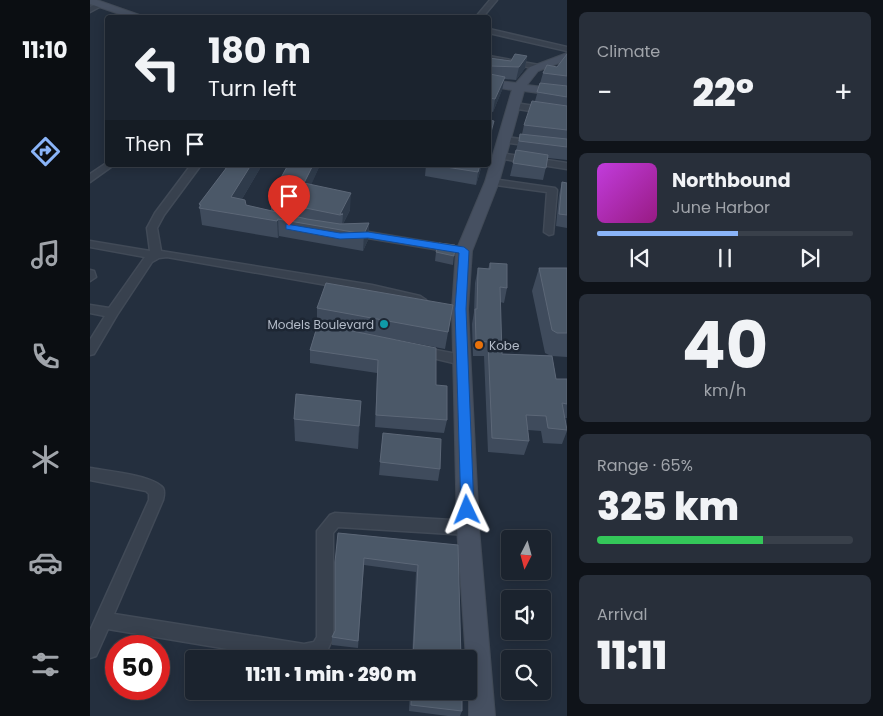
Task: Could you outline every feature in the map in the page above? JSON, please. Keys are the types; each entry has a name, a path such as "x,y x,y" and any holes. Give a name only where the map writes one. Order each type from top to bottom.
{"main road":[{"path":"90,1 134,15"},
{"path":"482,716 468,528 462,360 456,308 464,251 492,182 519,87 534,69 567,56"},
{"path":"491,83 567,94"}],"street":[{"path":"481,15 494,0"},
{"path":"90,10 101,4"},
{"path":"491,31 567,49"},
{"path":"491,58 539,67"},
{"path":"515,106 567,114"},
{"path":"502,148 567,148"},
{"path":"502,148 567,166"},
{"path":"90,180 106,167"},
{"path":"156,255 152,228 159,215 195,167"},
{"path":"492,182 555,190 549,232"},
{"path":"340,236 368,235 464,251"},
{"path":"90,244 156,255 167,254 372,289 434,303"},
{"path":"90,351 112,313 148,260 156,255"},
{"path":"90,309 112,313"},
{"path":"405,348 462,360"},
{"path":"90,474 150,486 157,492 156,500 90,650"},
{"path":"104,620 304,653 319,649 325,638 325,532 335,520 468,528"}],"building":[{"path":"515,54 527,56 519,67 491,66 491,58 511,61"},
{"path":"567,54 567,76 543,73 547,65 557,67"},
{"path":"491,74 505,77 495,99 491,98"},
{"path":"540,83 567,86 567,97 537,92"},
{"path":"532,101 567,106 567,130 524,125"},
{"path":"491,120 494,121 491,132"},
{"path":"520,134 567,139 567,147 519,141"},
{"path":"516,150 548,155 546,168 513,163"},
{"path":"227,167 250,167 231,197 245,200 246,205 307,219 340,224 369,223 364,234 199,208 201,205 199,204"},
{"path":"287,167 312,167 304,183 351,193 340,214 343,214 340,215 271,201 281,183 278,183"},
{"path":"446,167 479,167 478,172"},
{"path":"562,182 567,183 567,215 559,214"},
{"path":"439,243 455,245 454,256 436,252"},
{"path":"490,263 507,264 507,288 500,287 502,354 552,356 556,379 567,379 567,404 562,403 567,430 548,428 546,416 526,415 529,441 492,438 488,342 476,341 475,309 477,309 478,268 490,269"},
{"path":"539,268 567,268 567,333 557,333 552,330"},
{"path":"326,283 453,305 448,332 317,308"},
{"path":"318,324 436,348 436,385 447,386 447,420 376,415 378,360 310,350"},
{"path":"296,394 361,401 359,426 294,419"},
{"path":"383,433 441,439 440,469 380,462"},
{"path":"338,533 458,545 461,650 413,650 418,565 364,558 358,641 332,637 335,631 335,562"},
{"path":"411,700 462,700 462,711 411,705"}],"place":[{"name":"Models Boulevard","path":"384,324"},
{"name":"Kobe","path":"479,345"}],"route":[{"path":"289,226 340,236 368,235 464,251 460,309 467,510"}]}
